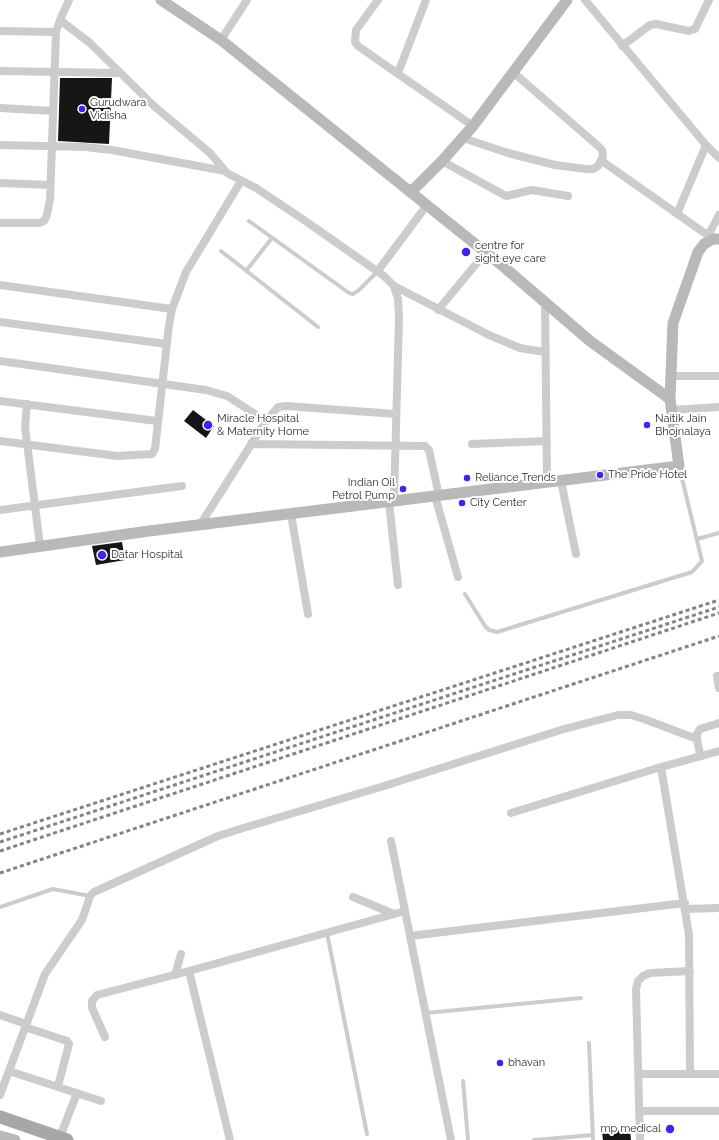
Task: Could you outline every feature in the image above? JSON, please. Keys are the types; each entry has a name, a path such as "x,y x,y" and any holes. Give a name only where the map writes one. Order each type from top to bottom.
{"main road":[{"path":"0,1117 63,1139"}],"street":[{"path":"0,223 39,223 44,221 47,215 52,147 56,32 69,0"},
{"path":"161,0 221,40 486,252 590,341 671,405 719,407"},
{"path":"221,40 247,0"},
{"path":"378,0 356,30 355,42 358,46 473,126"},
{"path":"398,73 426,0"},
{"path":"411,192 442,161 473,126 567,0"},
{"path":"585,0 622,46 706,145 719,158"},
{"path":"622,46 650,25 656,24 689,31 695,29 709,0"},
{"path":"60,20 90,43 154,106 210,153 225,171"},
{"path":"0,30 56,32"},
{"path":"0,71 119,73"},
{"path":"463,138 508,153 555,165 593,169 602,162 602,150 514,73"},
{"path":"0,108 53,111"},
{"path":"0,145 85,147 112,150 225,171 304,220 377,272 394,286 468,326 520,348 546,352"},
{"path":"678,214 706,145"},
{"path":"442,161 506,196 532,190 568,196"},
{"path":"602,162 714,238"},
{"path":"0,441 117,456 145,456 152,454 155,449 157,421 172,309 186,272 241,180"},
{"path":"0,183 50,185"},
{"path":"377,272 427,205"},
{"path":"0,552 200,525 678,466 671,405 670,376 673,323 698,252 704,244 714,238 719,215"},
{"path":"438,310 486,252"},
{"path":"0,285 172,309"},
{"path":"394,286 398,299 399,316 395,446 391,501 398,585"},
{"path":"545,301 547,482"},
{"path":"0,322 167,344"},
{"path":"0,361 206,390 227,396 266,421"},
{"path":"670,376 719,376"},
{"path":"0,401 157,421"},
{"path":"27,404 25,419 26,444 40,546"},
{"path":"200,525 266,421 278,407 286,406 396,414"},
{"path":"472,444 547,441"},
{"path":"252,444 425,446 429,450 437,496 458,577"},
{"path":"561,481 576,554"},
{"path":"0,510 182,486"},
{"path":"291,514 308,614"},
{"path":"719,676 717,676 719,688"},
{"path":"0,1095 46,974 82,920 90,896 94,892 218,836 384,786 564,729 618,715 631,715 697,739"},
{"path":"700,755 697,739 700,730 719,723"},
{"path":"511,813 661,766 719,751"},
{"path":"661,766 686,906 689,935 690,1074"},
{"path":"391,841 452,1140"},
{"path":"353,897 394,914"},
{"path":"410,936 686,906 719,908"},
{"path":"105,1037 92,1008 92,1001 94,997 405,911"},
{"path":"175,975 181,954"},
{"path":"189,971 230,1140"},
{"path":"640,1140 636,989 638,981 643,976 650,973 690,971"},
{"path":"0,1015 67,1041 69,1044 58,1086"},
{"path":"9,1071 101,1100"},
{"path":"639,1074 719,1074"},
{"path":"63,1139 77,1092"},
{"path":"640,1111 719,1110"},
{"path":"0,1136 15,1140"}],"lane":[{"path":"249,221 350,293 353,294 358,291 377,272"},
{"path":"246,271 272,238"},
{"path":"222,251 318,327"},
{"path":"465,594 485,626 489,630 497,632 692,572 702,560 678,466"},
{"path":"697,539 719,533"},
{"path":"0,907 53,889 90,896"},
{"path":"327,933 367,1134"},
{"path":"426,1013 581,998"},
{"path":"534,1140 593,1138 589,1043"},
{"path":"463,1081 466,1137 468,1140"}],"building":[{"name":"Gurudwara Vidisha","path":"60,78 112,78 109,144 58,141"},
{"path":"193,410 214,426 206,438 184,421"},
{"path":"122,542 125,560 96,565 92,546"},
{"path":"630,1129 631,1140 603,1140 602,1132"}],"railway":[{"path":"0,834 719,600"},
{"path":"0,842 719,607"},
{"path":"0,851 719,613"},
{"path":"0,873 719,636"}],"place":[{"name":"Gurudwara Vidisha","path":"82,109"},
{"name":"centre for sight eye care","path":"466,252"},
{"name":"Miracle Hospital & Maternity Home","path":"208,425"},
{"name":"Naitik Jain Bhojnalaya","path":"647,425"},
{"name":"The Pride Hotel","path":"600,475"},
{"name":"Reliance Trends","path":"467,478"},
{"name":"Indian Oil Petrol Pump","path":"403,489"},
{"name":"City Center","path":"462,503"},
{"name":"Datar Hospital","path":"102,555"},
{"name":"bhavan","path":"500,1063"},
{"name":"mp medical","path":"670,1129"}]}
